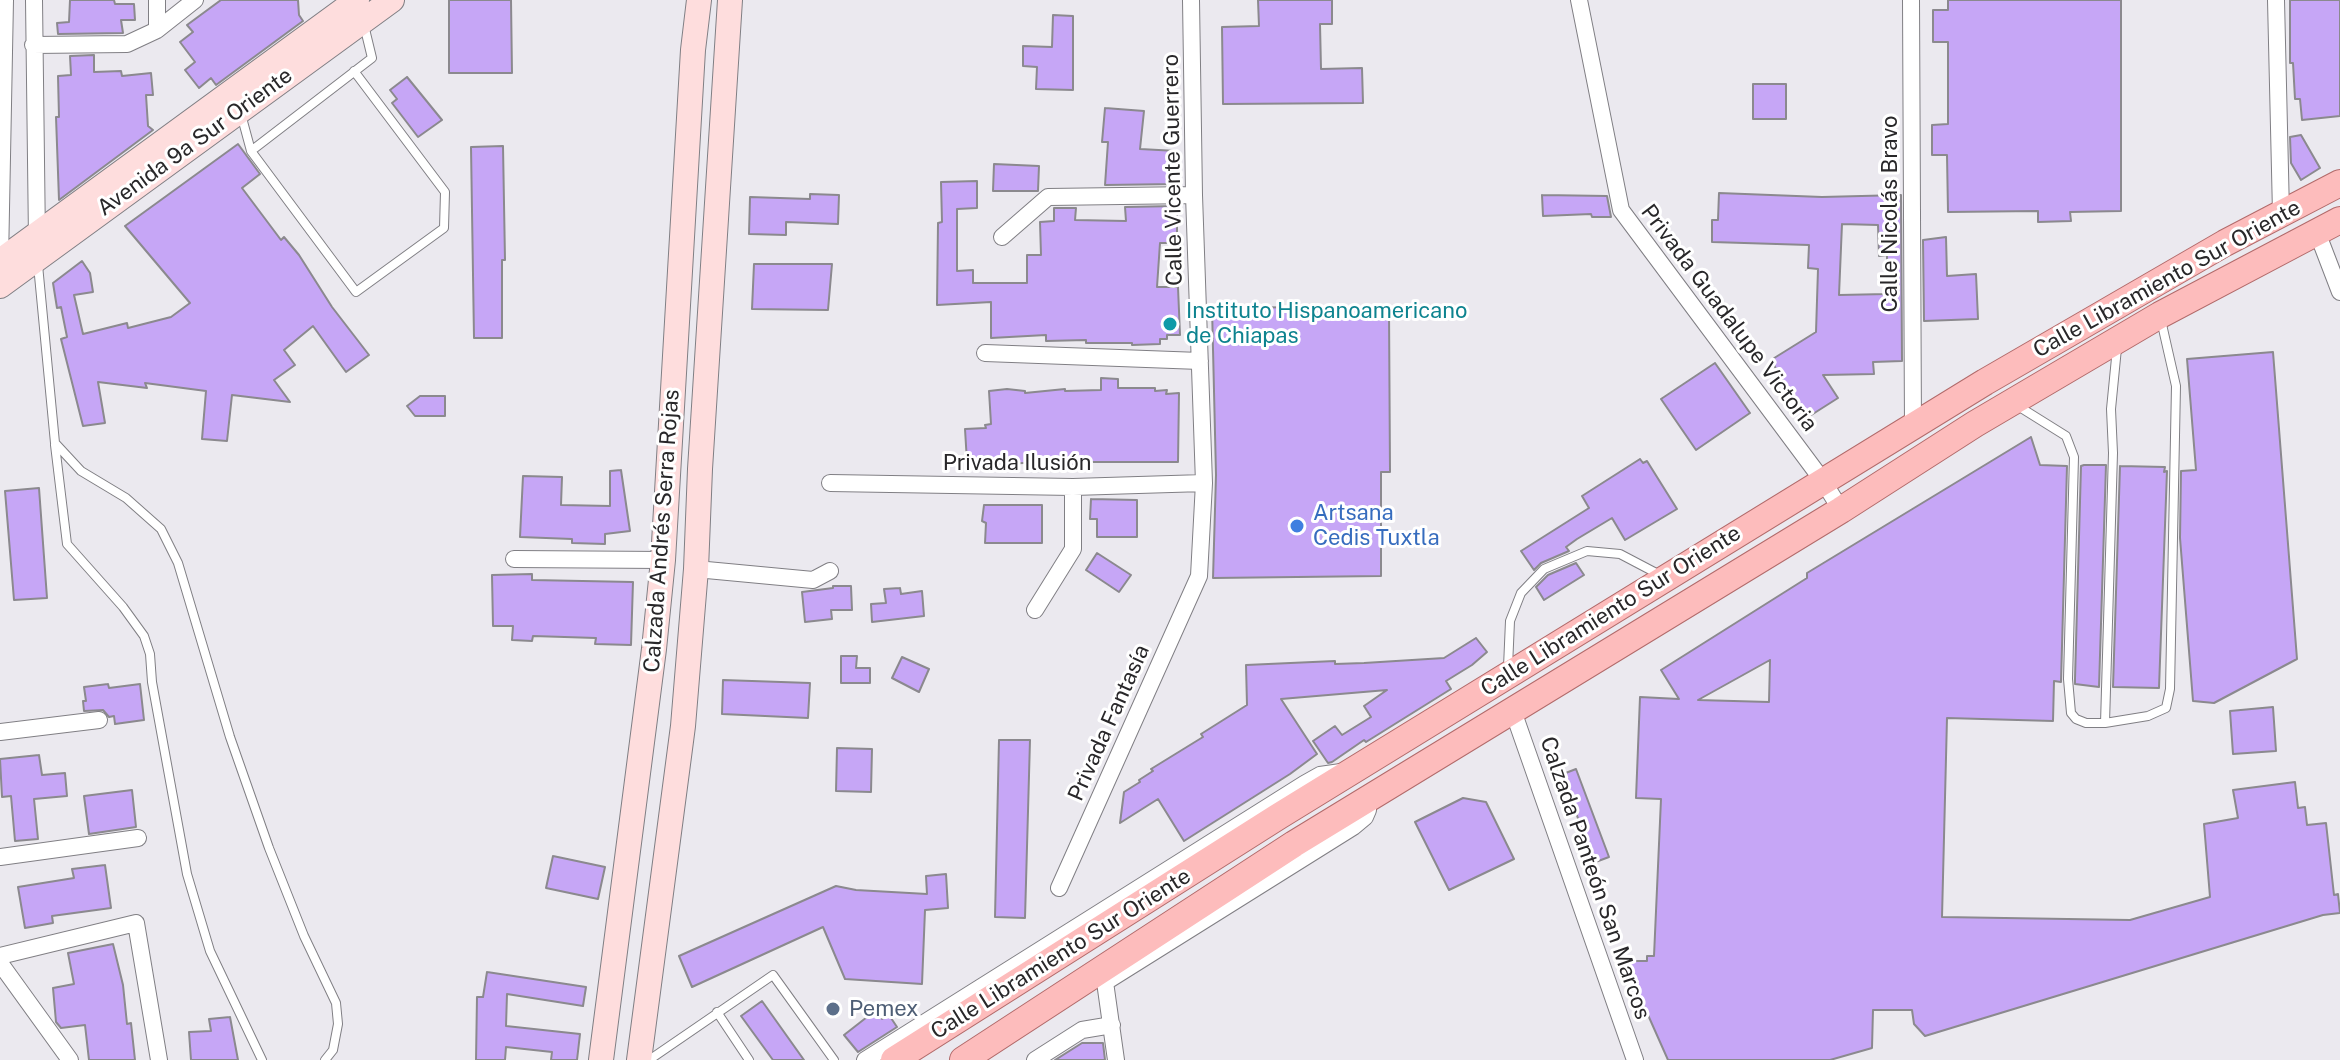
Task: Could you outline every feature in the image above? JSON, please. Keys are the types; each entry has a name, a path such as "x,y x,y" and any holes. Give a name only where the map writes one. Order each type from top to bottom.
{"main road":[{"name":"Avenida 9a Sur Oriente","path":"0,286 37,245 360,6 392,0"},
{"path":"684,0 693,50"},
{"name":"Calzada Andrés Serra Rojas","path":"601,1060 663,560 693,50 699,0"},
{"name":"Calzada Andrés Serra Rojas","path":"639,1060 683,726 696,569 730,0"},
{"name":"Avenida 9a Sur Oriente","path":"0,261 37,245 240,109 360,6"},
{"name":"Calle Libramiento Sur Oriente","path":"894,1060 1279,816 1998,374 2281,213 2340,183"},
{"name":"Calle Libramiento Sur Oriente","path":"963,1060 1294,844 1841,510 1975,424 2160,315 2329,226"},
{"path":"654,649 689,654"}],"street":[{"path":"0,261 5,0"},
{"path":"34,0 37,245"},
{"path":"157,0 157,30"},
{"path":"33,45 127,44 157,30 195,0"},
{"name":"Calle Vicente Guerrero","path":"1191,0 1204,483 1199,576"},
{"name":"Privada Guadalupe Victoria","path":"1579,0 1621,210 1823,481 1841,510"},
{"name":"Calle Nicolás Bravo","path":"1911,0 1913,427"},
{"path":"2276,0 2281,213"},
{"path":"1002,237 1048,197 1194,195"},
{"path":"2329,226 2340,292"},
{"path":"985,353 1200,361"},
{"name":"Privada Ilusión","path":"830,483 1073,487 1204,483"},
{"path":"1035,610 1073,549 1073,487"},
{"path":"514,559 663,560"},
{"path":"696,569 813,580 830,571"},
{"name":"Privada Fantasía","path":"1059,888 1199,576"},
{"name":"Calzada Panteón San Marcos","path":"1513,711 1635,1060"},
{"path":"0,732 99,720"},
{"path":"865,1060 1304,784 1332,773 1350,774"},
{"path":"984,1060 1353,827 1365,817 1368,798"},
{"path":"0,857 138,838"},
{"path":"0,956 136,923 159,1060"},
{"path":"0,963 70,1060"},
{"path":"1105,982 1116,1060"},
{"path":"1035,1060 1082,1030 1112,1025"}],"lane":[{"path":"251,151 372,58 360,6"},
{"path":"240,109 251,151 356,292 444,228 445,192 354,71"},
{"path":"37,245 67,544 123,607 144,636 150,654 152,682 187,874 210,951 262,1060"},
{"path":"2012,403 2052,425 2066,436 2072,446 2071,713 2086,723 2105,723 2148,716 2166,708 2170,689 2176,386 2160,315"},
{"path":"2105,723 2113,453 2111,409 2119,340"},
{"path":"55,443 81,471 126,498 161,529 178,563 230,737 269,848 304,936 336,1003 338,1024 333,1050 325,1060"},
{"path":"1508,674 1510,621 1521,593 1544,569 1587,551 1620,554 1664,577"},
{"path":"649,1060 773,975 832,1057 820,1060"},
{"path":"717,1012 749,1060"}],"building":[{"path":"70,0 114,0 115,4 134,4 135,20 121,20 123,33 58,34 57,23 69,22"},
{"path":"221,0 298,0 299,15 303,21 216,85 211,78 199,88 185,70 195,62 180,42 193,32 187,25"},
{"path":"449,0 511,0 512,73 449,73"},
{"path":"1258,0 1332,0 1332,24 1320,24 1321,69 1362,68 1363,103 1223,104 1222,27 1259,26"},
{"path":"1948,0 2121,0 2121,211 2070,212 2071,221 2038,222 2038,211 1948,212 1947,155 1932,155 1932,125 1948,124 1948,42 1933,42 1933,10 1948,10"},
{"path":"2290,0 2340,0 2340,116 2302,120 2300,99 2295,99 2293,63 2290,63"},
{"path":"1053,15 1073,16 1073,90 1036,89 1037,67 1023,66 1023,46 1052,47"},
{"path":"94,55 94,72 121,71 122,76 151,73 153,95 146,95 148,126 153,130 59,200 58,76 71,75 70,56"},
{"path":"407,77 442,120 418,137 392,103 397,99 390,90"},
{"path":"1753,84 1786,84 1786,119 1753,119"},
{"path":"1105,108 1144,111 1140,149 1177,151 1175,184 1105,185 1108,142 1102,142"},
{"path":"2301,135 2320,168 2301,180 2291,163 2290,137"},
{"path":"238,144 260,174 242,188 281,240 284,237 299,255 332,307 369,355 346,372 313,326 284,350 295,365 274,380 290,402 232,395 227,441 202,439 206,391 145,383 147,388 98,382 105,423 83,426 61,339 67,337 61,307 57,308 53,283 82,261 90,273 93,292 74,295 83,334 127,323 128,328 171,317 190,303 125,226"},
{"path":"503,146 505,260 502,260 502,338 474,338 471,147"},
{"path":"994,164 1039,166 1038,191 993,191"},
{"path":"977,181 977,208 957,209 957,271 973,270 973,283 1027,283 1027,255 1041,255 1040,222 1054,221 1054,208 1076,208 1075,220 1126,221 1125,207 1177,206 1177,243 1160,243 1157,287 1178,287 1180,335 1167,335 1167,339 1160,339 1160,344 1132,345 1086,343 1086,340 1046,341 1046,335 991,338 991,302 937,305 941,182"},
{"path":"1719,193 1822,197 1901,195 1902,361 1873,362 1874,374 1823,375 1838,398 1805,419 1771,360 1816,332 1818,269 1808,268 1809,245 1712,242 1712,220 1718,220","holes":["1842,224 1878,225 1879,256 1887,255 1887,294 1839,295"]},
{"path":"810,194 839,195 838,224 786,222 786,235 749,234 750,197 810,199"},
{"path":"1542,195 1607,196 1611,217 1592,217 1591,214 1543,216"},
{"path":"1946,237 1947,276 1976,274 1978,319 1924,321 1923,240"},
{"path":"754,264 832,264 828,310 752,309"},
{"path":"1212,307 1389,308 1390,472 1381,472 1381,576 1213,578 1216,475"},
{"path":"2273,352 2297,659 2214,703 2193,701 2180,538 2181,471 2196,470 2187,359"},
{"path":"1715,363 1750,413 1696,450 1661,399"},
{"path":"1101,378 1118,379 1118,388 1155,388 1155,391 1167,390 1166,394 1179,393 1178,462 1083,462 1083,466 1063,464 1063,471 1043,470 1042,462 967,462 965,429 986,428 985,425 991,424 989,391 1101,390"},
{"path":"420,396 445,396 445,416 415,416 407,406"},
{"path":"2031,437 2040,465 2067,466 2061,682 2054,681 2053,721 1947,718 1942,917 2130,920 2210,897 2204,824 2238,818 2233,790 2295,782 2298,808 2305,807 2307,825 2326,823 2334,895 2338,894 2340,913 2323,915 1925,1036 1914,1024 1912,1010 1873,1010 1872,1048 1830,1060 1668,1060 1624,961 1647,961 1647,956 1654,956 1661,799 1636,798 1640,697 1679,699 1661,670 1807,578 1807,573","holes":["1770,660 1769,702 1698,700"]},
{"path":"1640,459 1643,463 1647,461 1677,509 1625,540 1612,518 1566,547 1569,551 1541,563 1534,570 1521,551 1589,508 1582,496"},
{"path":"2106,465 2099,687 2075,684 2081,466"},
{"path":"2120,466 2165,467 2164,472 2167,471 2159,688 2113,687"},
{"path":"621,470 630,531 605,534 605,544 520,537 523,476 562,477 561,505 610,506 610,471"},
{"path":"39,488 47,598 14,600 5,491"},
{"path":"1091,499 1137,500 1137,537 1097,537 1097,519 1090,519"},
{"path":"984,505 1042,505 1042,543 985,543 986,523 982,521"},
{"path":"1097,553 1131,575 1119,592 1086,570"},
{"path":"1576,563 1584,575 1544,600 1536,587 1548,575"},
{"path":"532,574 532,580 633,582 631,645 595,644 596,638 533,636 532,641 512,640 513,626 493,626 492,575"},
{"path":"851,586 852,610 831,610 832,619 805,622 802,592"},
{"path":"900,588 901,594 922,591 924,616 872,622 871,604 886,603 884,589"},
{"path":"1476,638 1487,652 1446,681 1451,689 1332,762 1328,763 1313,741 1335,726 1342,735 1371,717 1364,706 1387,690 1281,699 1317,754 1184,841 1158,799 1120,823 1124,792 1153,771 1151,769 1247,705 1246,665 1444,658"},
{"path":"841,656 857,656 856,668 870,668 870,683 841,683"},
{"path":"902,657 929,669 919,692 892,678"},
{"path":"723,680 810,683 808,718 722,714"},
{"path":"108,684 109,688 140,684 144,720 115,724 114,716 109,717 103,710 84,711 84,687"},
{"path":"2273,707 2276,751 2233,754 2230,711"},
{"path":"999,740 1030,740 1025,918 995,917"},
{"path":"837,748 872,749 871,792 836,791"},
{"path":"39,755 42,775 65,773 67,796 34,799 38,839 15,841 11,796 2,797 0,759"},
{"path":"1576,769 1609,857 1593,863 1563,774"},
{"path":"132,790 136,827 89,834 84,796"},
{"path":"1463,798 1486,802 1514,859 1449,890 1415,822"},
{"path":"553,856 605,867 598,899 546,888"},
{"path":"105,865 111,908 52,916 53,923 25,928 18,887 74,878 72,869"},
{"path":"946,874 948,908 925,910 922,984 845,979 823,927 692,987 679,956 836,886 927,894 926,876"},
{"path":"113,944 123,985 127,1024 131,1023 135,1060 89,1060 85,1025 61,1028 56,1022 53,988 74,984 68,953"},
{"path":"487,972 586,987 583,1006 507,994 506,1026 580,1034 577,1060 551,1060 552,1052 506,1047 505,1060 476,1060 477,997 483,997"},
{"path":"762,1001 804,1060 773,1060 741,1016"},
{"path":"876,1010 882,1019 889,1015 897,1027 858,1052 844,1035"},
{"path":"230,1017 238,1060 191,1060 189,1032 211,1031 209,1019"},
{"path":"1082,1043 1103,1043 1105,1060 1055,1060"}],"place":[{"name":"Instituto Hispanoamericano de Chiapas","path":"1170,324"},
{"name":"Artsana Cedis Tuxtla","path":"1297,526"},
{"name":"Pemex","path":"833,1009"}]}
